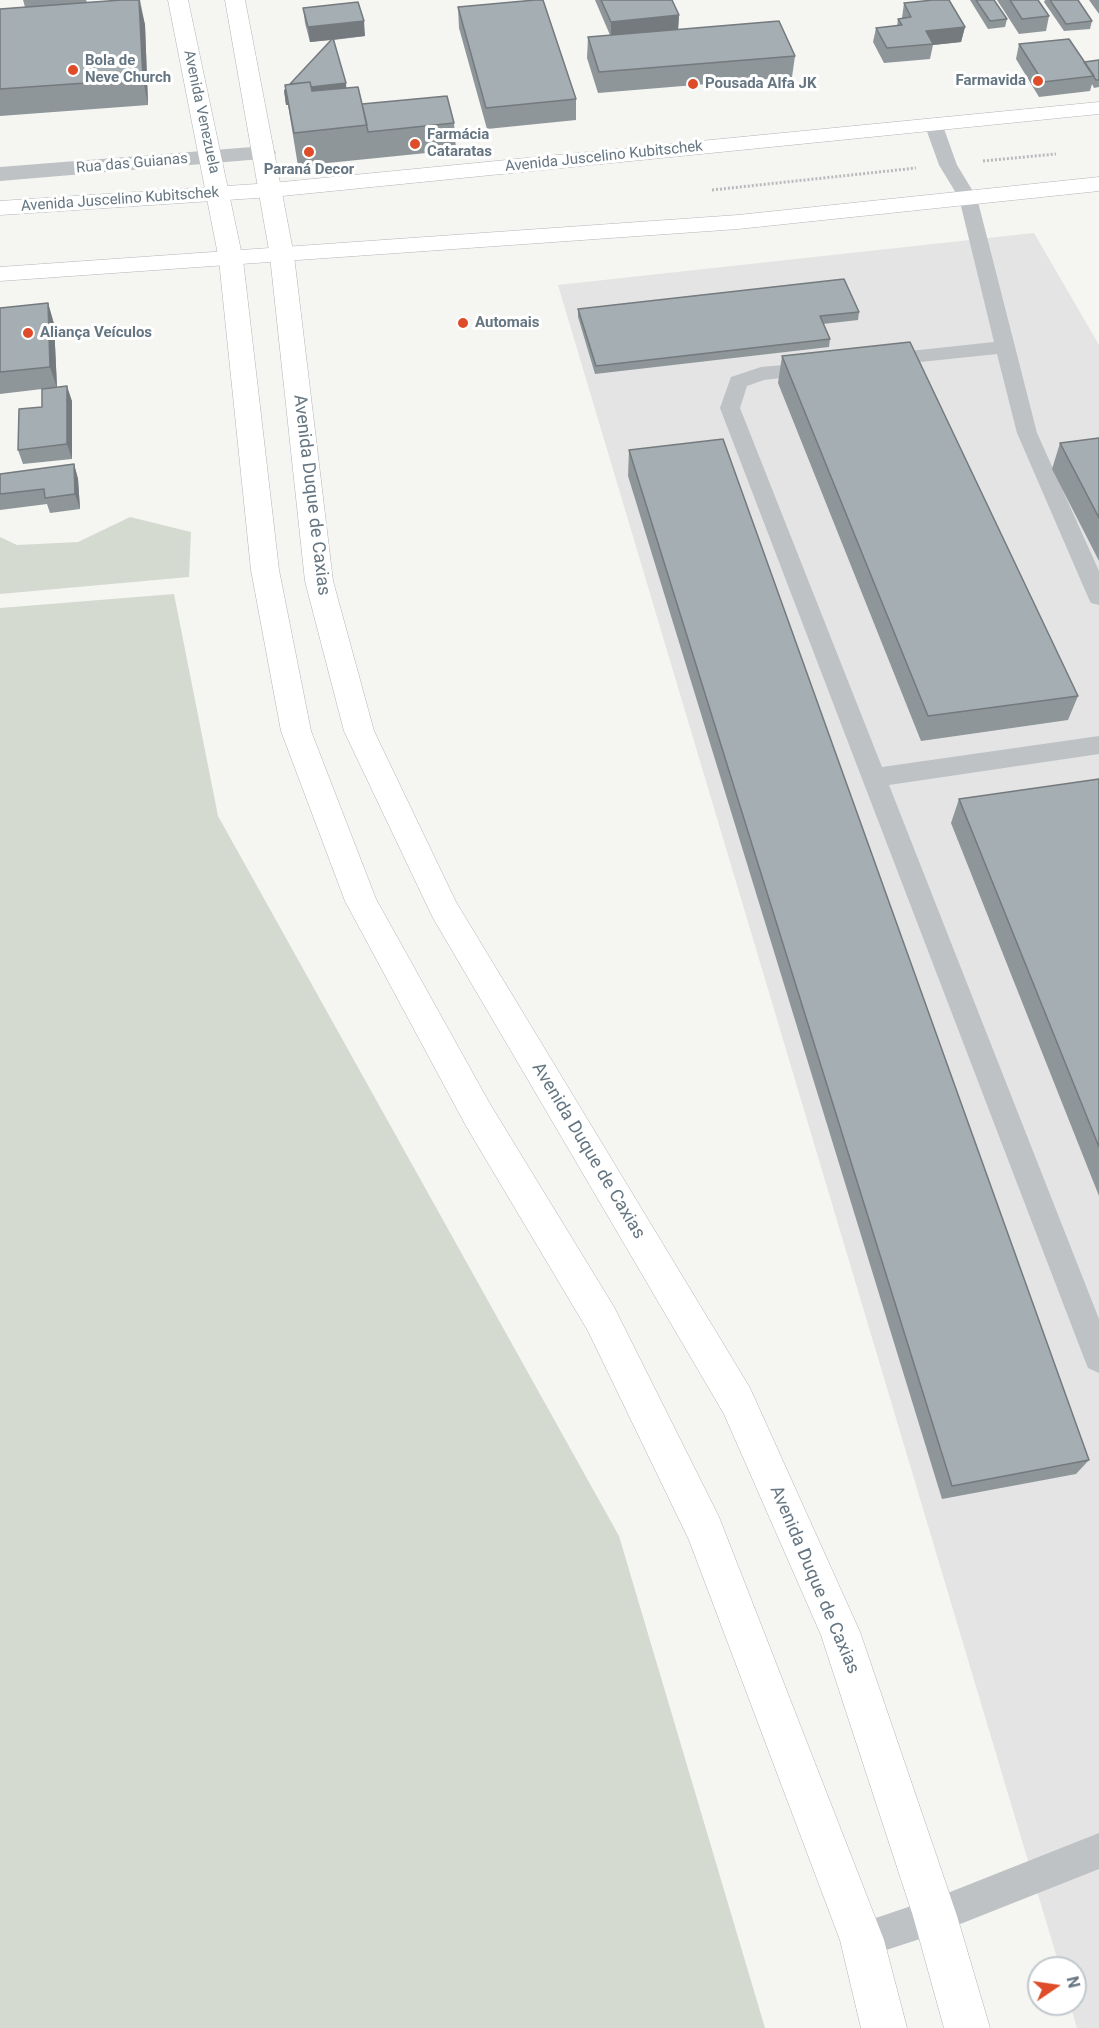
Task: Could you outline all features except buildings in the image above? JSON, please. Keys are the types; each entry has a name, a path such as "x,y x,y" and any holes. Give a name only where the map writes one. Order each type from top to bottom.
{"main road":[{"name":"Avenida Venezuela","path":"178,0 198,108 211,158 231,260"},
{"path":"235,0 272,190 282,256"},
{"name":"Avenida Juscelino Kubitschek","path":"0,208 272,190 1099,108"},
{"path":"0,274 231,260 738,222 1099,184"},
{"name":"Avenida Duque de Caxias","path":"282,256 319,581 359,731 444,909 736,1401 840,1632 935,1916 967,2028"},
{"path":"231,260 265,570 296,731 361,901 478,1115 601,1319 705,1531 862,1940 884,2028"}],"street":[{"name":"Rua das Guianas","path":"0,174 265,153"}],"lane":[{"path":"934,126 948,165 968,198 1027,433 1099,597"},
{"path":"1006,347 760,374 738,382 730,408 1099,1358"},
{"path":"874,778 1099,745"},
{"path":"862,1940 935,1916 1099,1851"}],"shaded area":[{"path":"1034,233 1099,345 1099,2028 1077,2028 1074,2016 1087,2016 1087,1956 1056,1956 558,285"},
{"path":"130,517 191,532 189,577 0,594 0,537 17,545 78,542"},
{"path":"174,594 218,816 619,1536 765,2028 0,2028 0,608"}],"place":[{"name":"Bola de Neve Church","path":"73,70"},
{"name":"Farmavida","path":"1038,81"},
{"name":"Pousada Alfa JK","path":"693,84"},
{"name":"Farmácia Cataratas","path":"415,144"},
{"name":"Paraná Decor","path":"309,152"},
{"name":"Automais","path":"463,323"},
{"name":"Aliança Veículos","path":"28,333"}]}
